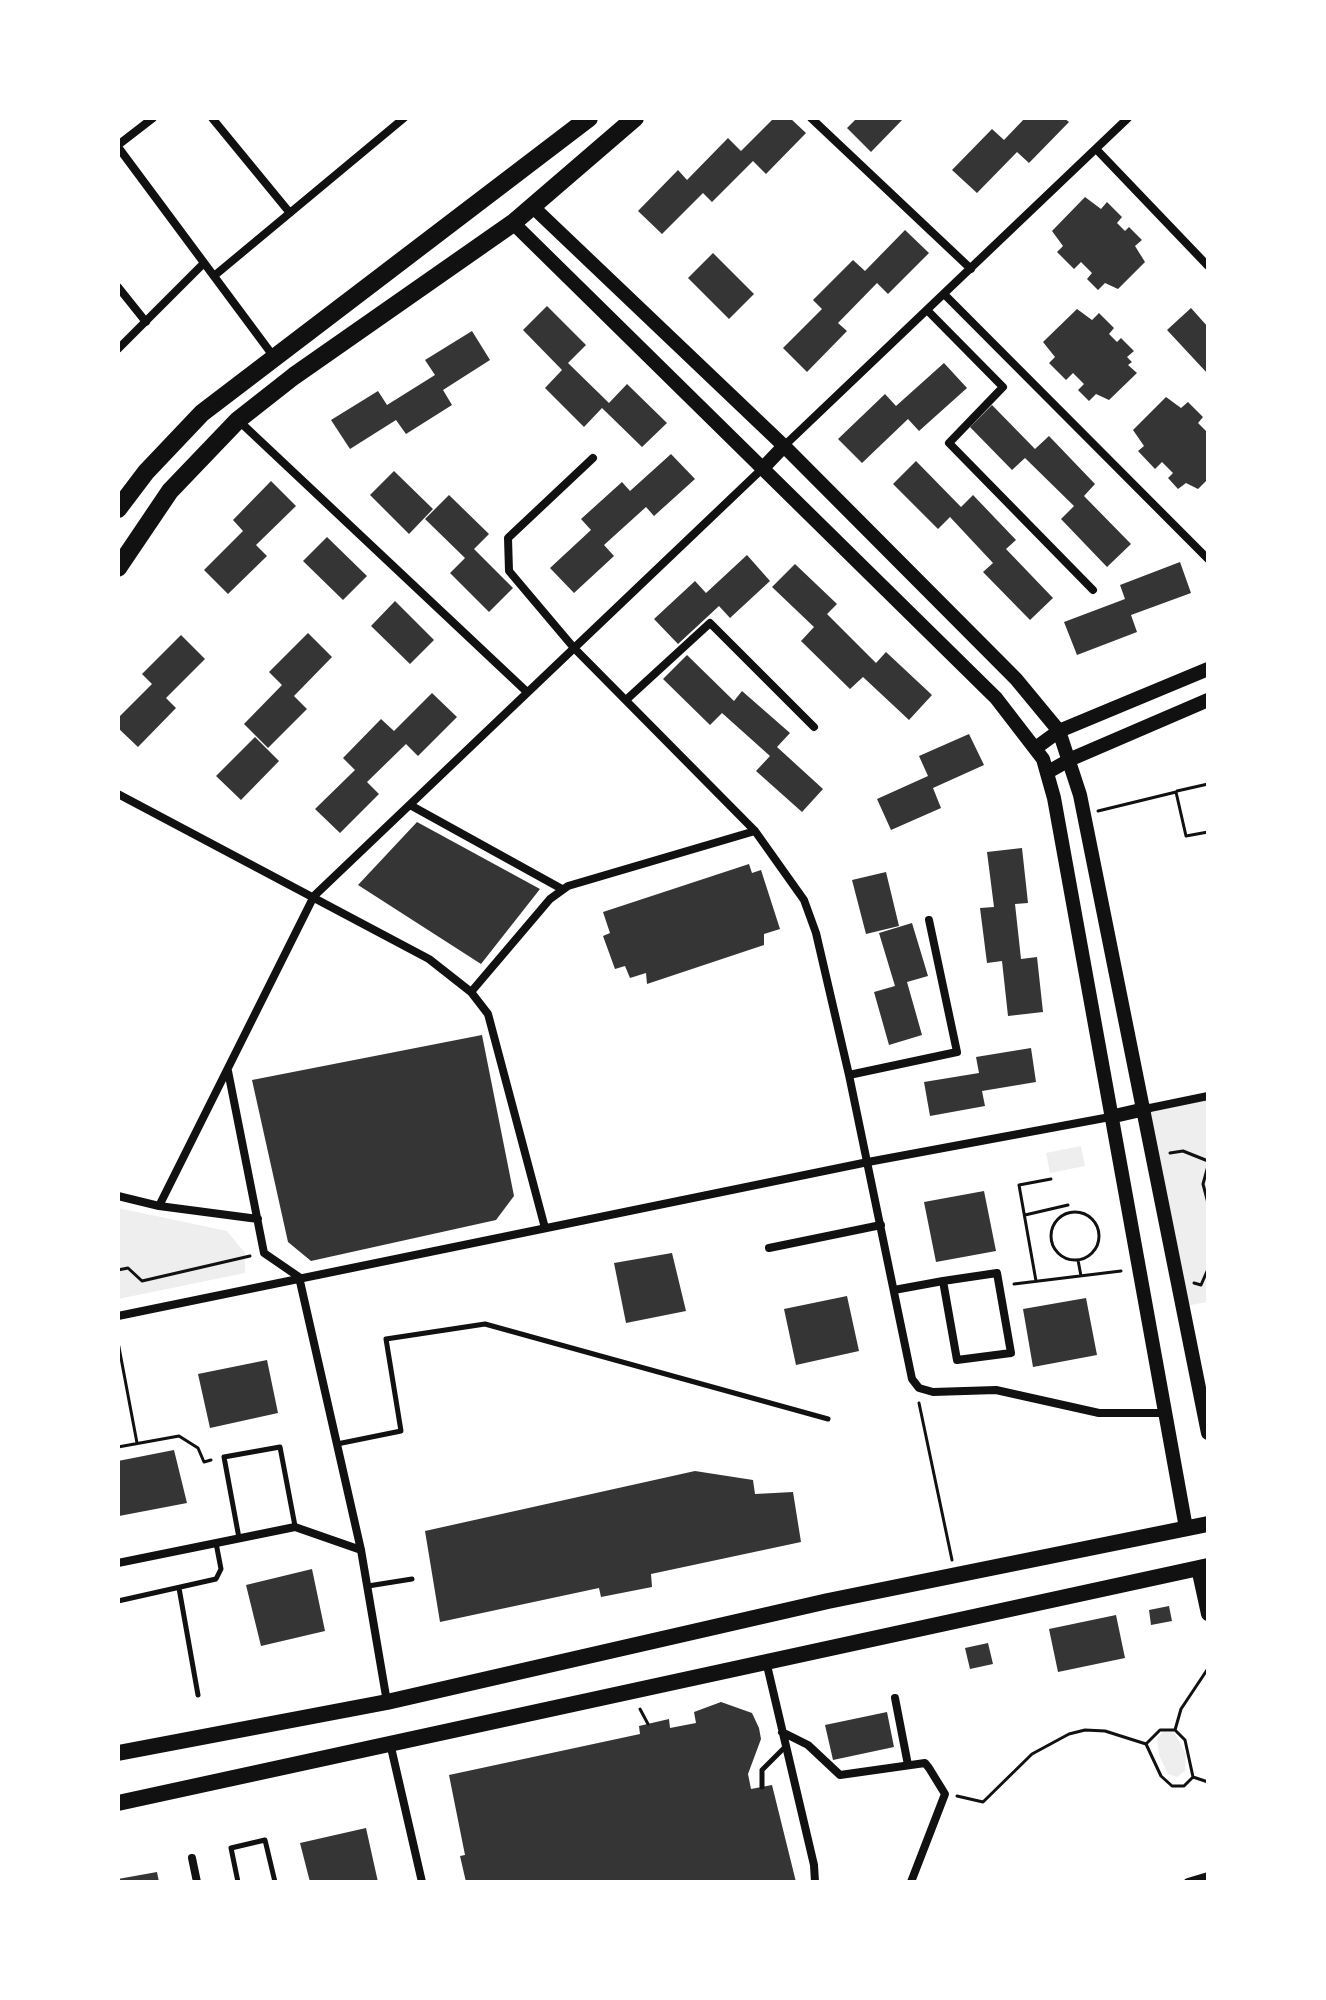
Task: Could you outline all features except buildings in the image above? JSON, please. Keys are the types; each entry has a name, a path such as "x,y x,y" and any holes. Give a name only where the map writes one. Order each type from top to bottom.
{"main road":[{"path":"118,509 146,472 192,423 589,118"},
{"path":"118,568 170,491 238,420 276,389 513,223 635,118"},
{"path":"507,182 533,207"},
{"path":"487,197 513,223"},
{"path":"118,1753 387,1702 955,1574 1208,1524"},
{"path":"118,1803 1203,1567"}],"street":[{"path":"153,118 118,146 275,357"},
{"path":"212,118 290,213"},
{"path":"214,276 404,118"},
{"path":"811,118 971,269"},
{"path":"159,1206 314,896 1128,118"},
{"path":"1097,150 1208,266"},
{"path":"533,207 784,446 1016,679 1059,731 1071,759 1084,814 1208,1433"},
{"path":"513,223 996,698 1037,747 1048,772 1110,1117 1141,1268 1186,1528"},
{"path":"118,349 204,263"},
{"path":"118,287 146,322"},
{"path":"944,294 1208,559"},
{"path":"927,310 1003,387 949,443 1093,590"},
{"path":"238,420 527,692"},
{"path":"593,458 508,538 509,571 574,648 755,831 795,884 810,916 849,1075 915,1384 933,1392 996,1390 1110,1414 1166,1413"},
{"path":"626,700 710,623 814,727"},
{"path":"1037,747 1059,731 1208,669"},
{"path":"1048,772 1071,759 1208,700"},
{"path":"118,794 429,959 471,992 488,1014 545,1228"},
{"path":"410,805 562,889"},
{"path":"471,992 562,889 755,831"},
{"path":"849,1075 957,1052 929,920"},
{"path":"228,1071 264,1253 299,1277 361,1550 387,1702"},
{"path":"118,1316 868,1162 1208,1096"},
{"path":"118,1196 159,1206 258,1219"},
{"path":"769,1248 881,1225"},
{"path":"894,1290 943,1281 997,1273 1011,1353 957,1360 943,1281"},
{"path":"118,1563 295,1527 361,1550"},
{"path":"1203,1567 1208,1614"},
{"path":"766,1660 814,1865 815,1882"},
{"path":"895,1698 908,1765"},
{"path":"782,1732 808,1745 840,1775 925,1763 945,1794 911,1882"},
{"path":"390,1743 422,1882"},
{"path":"192,1858 197,1882"},
{"path":"1188,1882 1208,1876"}],"lane":[{"path":"337,1444 401,1431 386,1339 485,1324 828,1419"},
{"path":"239,1538 224,1457 280,1447 295,1527"},
{"path":"118,1601 220,1576 216,1543"},
{"path":"367,1586 412,1579"},
{"path":"179,1588 198,1695"},
{"path":"762,1787 762,1770 786,1746"},
{"path":"238,1882 231,1848 265,1840 275,1882"}],"path":[{"path":"1084,814 1208,784"},
{"path":"1176,792 1186,836 1208,832"},
{"path":"1154,1156 1183,1151 1208,1163 1203,1184 1208,1203"},
{"path":"1036,1281 1019,1185 1051,1179"},
{"path":"1024,1215 1068,1203 1070,1213"},
{"path":"1070,1213 1088,1216 1098,1229 1092,1252 1078,1259 1058,1253 1051,1239 1054,1225 1070,1213"},
{"path":"118,1270 128,1268 142,1281 264,1253"},
{"path":"1078,1259 1081,1276"},
{"path":"1000,1286 1141,1268"},
{"path":"1179,1279 1201,1285 1208,1269"},
{"path":"118,1342 137,1443"},
{"path":"915,1384 955,1574"},
{"path":"118,1447 179,1436 198,1448 204,1462 224,1457"},
{"path":"1175,1730 1181,1709 1207,1670"},
{"path":"640,1709 648,1724"},
{"path":"1146,1744 1160,1730 1175,1730 1185,1740 1193,1777"},
{"path":"945,1794 983,1802 1018,1765 1069,1734 1105,1731 1146,1744 1166,1782 1178,1787 1193,1777"},
{"path":"1193,1777 1208,1782"}],"shaded area":[{"path":"1208,1096 1208,1302 1184,1306 1145,1109"},
{"path":"1081,1146 1085,1166 1050,1173 1046,1153"},
{"path":"118,1208 227,1231 245,1253 245,1273 118,1299"},
{"path":"1163,1732 1174,1732 1186,1754 1185,1771 1177,1777 1168,1774 1159,1755 1157,1738"}]}
